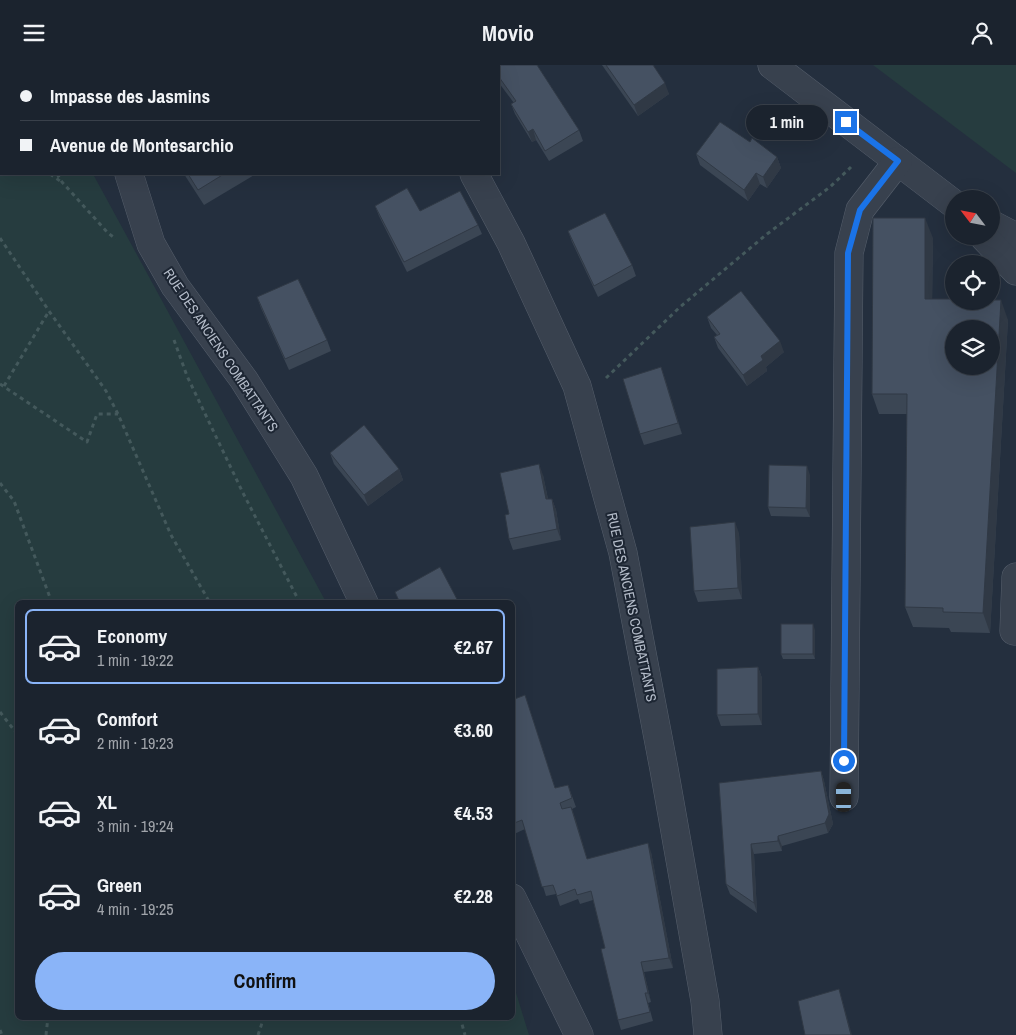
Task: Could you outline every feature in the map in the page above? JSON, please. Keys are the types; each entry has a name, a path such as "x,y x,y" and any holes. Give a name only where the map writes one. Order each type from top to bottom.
{"street":[{"path":"772,65 945,198"},
{"path":"844,797 848,253 860,210 898,161"},
{"name":"RUE DES ANCIENS COMBATTANTS","path":"129,175 150,245 175,286 244,380 304,476 363,600"},
{"name":"RUE DES ANCIENS COMBATTANTS","path":"475,175 511,243 578,386 621,543 666,778 705,1001 708,1035"},
{"path":"1000,229 1016,237"},
{"path":"991,245 1016,271"},
{"path":"1014,631 1016,577"},
{"path":"515,904 579,1035"}],"path":[{"path":"604,381 680,307 767,234 830,187 875,144"},
{"path":"51,175 62,183"},
{"path":"0,238 106,391 171,535 208,600"},
{"path":"187,303 174,340 187,376 243,493 298,600"},
{"path":"49,311 2,385 87,442 97,414 118,414"},
{"path":"0,483 14,501 51,600"},
{"path":"0,712 15,731"},
{"path":"46,1035 48,1020"},
{"path":"258,1035 263,1020"},
{"path":"461,1020 465,1035"},
{"path":"0,1030 2,1035"}],"green space":[{"path":"873,65 1016,65 1016,173"},
{"path":"0,175 94,175 325,600 15,600 15,1020 515,1020 515,990 529,1035 0,1035"}],"building":[{"path":"500,65 537,65 579,130 545,151 533,129 528,132 511,104 516,101 500,78"},
{"path":"606,65 653,65 665,83 634,105"},
{"path":"720,122 750,142 752,138 777,157 763,177 756,173 744,190 696,154"},
{"path":"189,175 222,175 198,190"},
{"path":"407,188 420,211 460,191 478,225 404,262 375,206"},
{"path":"605,213 632,265 594,286 568,231"},
{"path":"873,218 925,218 925,299 945,299 945,310 1000,310 1001,300 1000,320 945,320 945,375 997,375 983,613 943,612 943,608 905,607 907,394 872,394"},
{"path":"298,279 327,340 285,359 257,297"},
{"path":"741,291 780,341 761,356 763,360 743,375 714,337 720,334 707,317"},
{"path":"661,367 678,423 640,434 623,379"},
{"path":"364,425 399,469 364,495 330,453"},
{"path":"539,464 546,499 552,499 557,529 509,539 505,515 509,514 500,473"},
{"path":"769,465 807,466 806,508 768,507"},
{"path":"735,522 738,588 694,591 690,527"},
{"path":"440,567 457,600 399,600 395,592"},
{"path":"781,624 813,624 813,654 781,654"},
{"path":"758,667 758,714 717,715 717,669"},
{"path":"525,695 555,788 568,785 572,798 560,803 562,809 571,807 587,859 648,843 669,958 641,962 648,993 645,993 650,1012 618,1020 601,949 605,948 591,891 577,895 575,889 557,896 553,885 542,887 522,820 515,823 515,699"},
{"path":"821,771 829,814 825,823 778,836 778,841 751,844 754,903 726,884 719,783"},
{"path":"839,989 851,1035 805,1035 798,1001"}],"route":[{"path":"844,761 848,253 860,210 898,161 846,122"}]}
